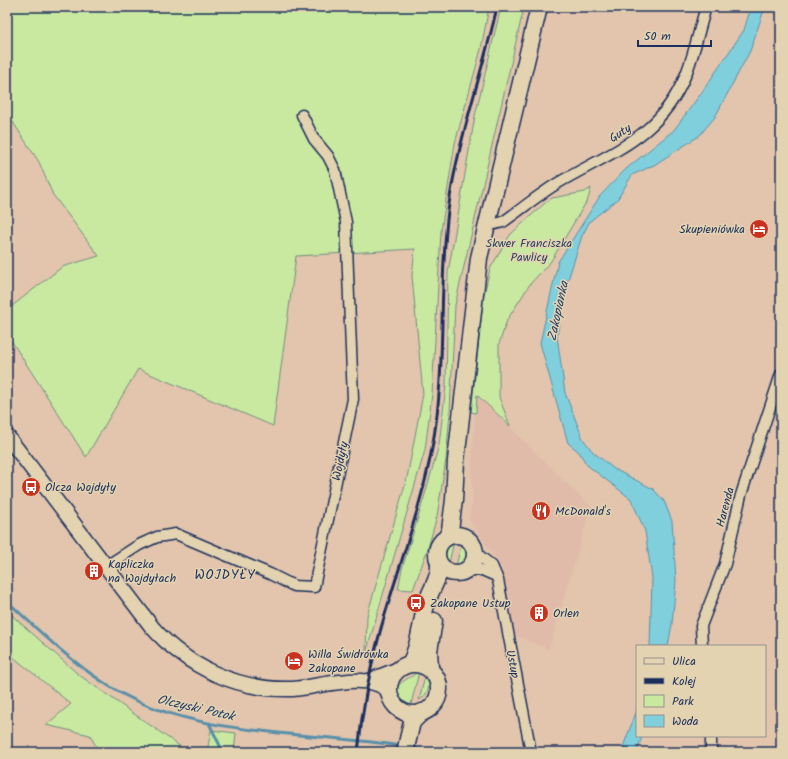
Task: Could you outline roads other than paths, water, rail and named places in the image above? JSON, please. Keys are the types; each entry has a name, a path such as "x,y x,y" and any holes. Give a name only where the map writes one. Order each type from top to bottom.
{"main road":[{"path":"401,745 399,721 388,690 391,678 405,666 416,653 428,600 439,576 437,556 438,547 447,537 450,530 475,287 487,223 539,7"},
{"path":"401,745 412,722 422,712 433,705 438,694 438,680 430,668 428,650 438,599 445,584 473,563 476,553 474,546 462,530 454,500"},
{"path":"447,537 456,535 466,537"},
{"path":"439,564 445,571 461,572"},
{"path":"405,666 421,664 430,668"},
{"path":"396,709 408,714 422,712"}],"street":[{"name":"Guty","path":"487,223 495,224 503,222 545,191 632,143 652,126 670,102 686,74 706,7"},
{"name":"Wojdyły","path":"105,567 139,545 157,537 176,534 270,574 294,586 314,587 353,399 346,222 335,170 328,156 314,139 302,115"},
{"name":"Harenda","path":"702,645 700,626 725,564 736,510 781,374"},
{"path":"7,436 105,567 162,638 190,660 214,673 240,683 273,689 300,688 369,681 405,666"},
{"name":"Ustup","path":"476,553 492,566 496,576 531,752"},
{"path":"461,572 485,571 496,576"},
{"path":"369,681 381,684 388,690"},
{"path":"710,752 711,737"}],"water":[{"name":"Zakopianka","path":"751,7 765,7 750,51 715,117 699,136 654,165 632,175 617,200 590,221 582,236 566,286 557,336 565,393 583,439 593,452 614,469 653,489 664,501 672,521 676,581 672,624 668,645 650,645 652,578 645,531 631,499 587,465 579,452 568,443 540,343 558,262 600,196 626,169 674,130 744,30"},
{"path":"636,713 636,737 642,737 637,752 621,752"}],"waterway":[{"name":"Olczyski Potok","path":"7,601 57,647 97,678 112,688 144,704 179,716 215,724 252,730 401,746"},
{"path":"209,723 223,752"},
{"name":"Olczyski Potok","path":"411,748 438,752"}],"railway":[{"path":"358,752 366,691 372,661 422,494 432,448 437,419 441,360 443,270 448,211 457,160 497,7"}],"place":[{"name":"Skupieniówka","path":"759,229"},
{"name":"Olcza Wojdyły","path":"31,487"},
{"name":"McDonald's","path":"541,511"},
{"name":"Kapliczka na Wojdyłach","path":"94,571"},
{"name":"Zakopane Ustup","path":"416,603"},
{"name":"Orlen","path":"539,613"},
{"name":"Willa Świdrówka Zakopane","path":"294,661"}],"district":[{"name":"WOJDYŁY","path":"225,574"}],"park label":[{"name":"Skwer Franciszka Pawlicy","path":"529,250"}]}
